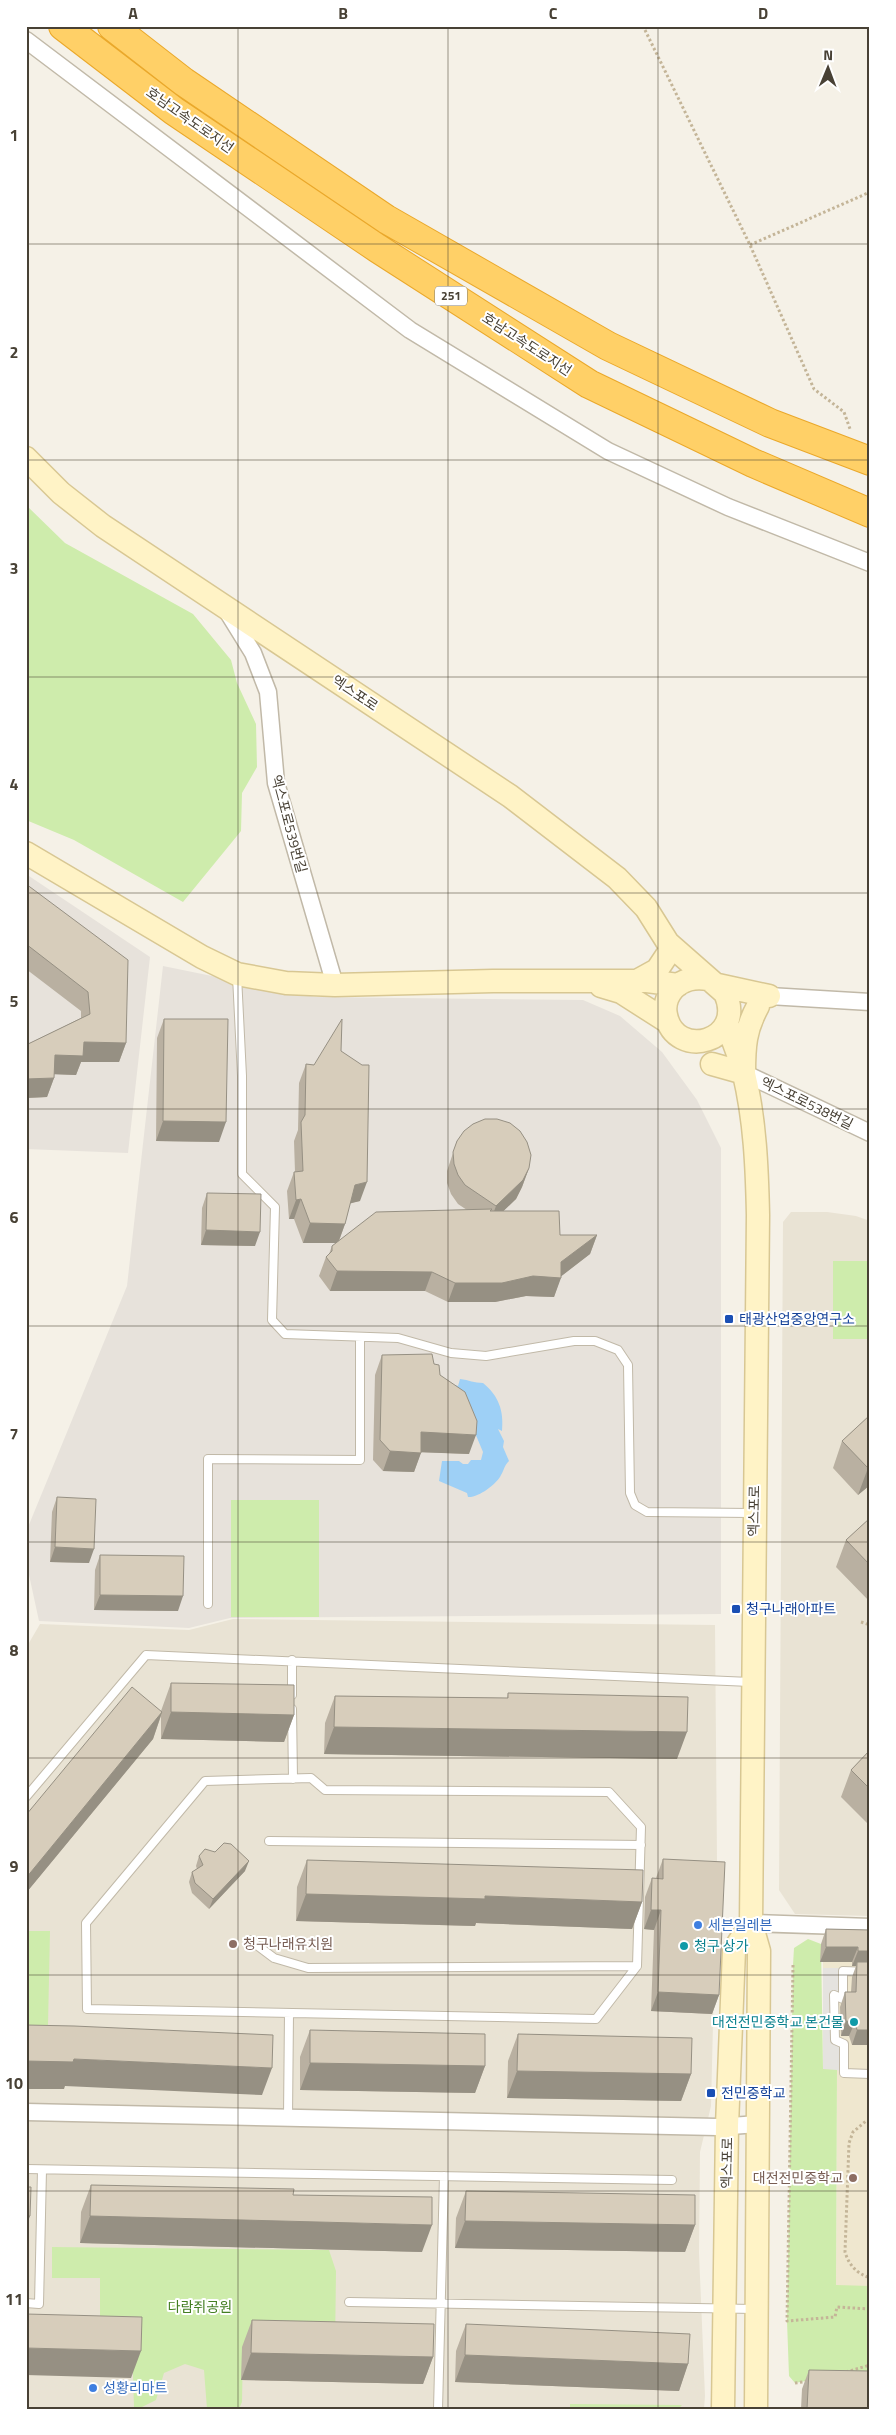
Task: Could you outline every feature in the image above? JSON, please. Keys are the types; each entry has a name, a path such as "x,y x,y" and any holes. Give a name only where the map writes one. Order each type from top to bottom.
{"highway":[{"name":"호남고속도로지선","path":"63,26 206,133 376,248 589,384 753,463 870,513"},
{"name":"호남고속도로지선","path":"112,26 184,82 386,220 608,346 770,423 870,460"}],"main road":[{"name":"엑스포로","path":"26,458 61,493 102,526 510,796 617,878 646,908 669,948"},
{"path":"26,852 202,957 237,974 286,983 335,985 493,981 637,981 679,983 699,978 764,1001"},
{"path":"637,981 657,970 669,948"},
{"path":"669,948 713,982 729,1002 728,1018 744,1073"},
{"path":"669,948 679,983"},
{"path":"588,982 621,992 668,1022 673,1030 690,1041 748,1099"},
{"path":"668,1022 666,1002 670,992 679,983"},
{"path":"690,1041 712,1038 721,1032 728,1018 764,1001"},
{"path":"744,1073 744,1042 748,1024 764,1001"},
{"path":"712,1064 744,1073"},
{"name":"엑스포로","path":"744,1073 756,1146 758,1215 751,1923 759,1951 755,2309 756,2409"},
{"name":"엑스포로","path":"723,2409 728,2126 734,1950 751,1923"}],"street":[{"path":"26,40 410,330 608,451 728,507 870,563"},
{"name":"엑스포로539번길","path":"226,609 253,652 268,692 276,783 335,985"},
{"path":"764,1001 870,1002"},
{"name":"엑스포로538번길","path":"744,1073 870,1133"},
{"path":"751,1923 870,1927"},
{"path":"26,2112 728,2126 758,2124"}],"lane":[{"path":"237,974 242,1076 242,1174 275,1207 272,1320 284,1334 398,1338 452,1353 486,1356 574,1341 595,1341 618,1350 628,1365 630,1493 635,1506 647,1512 754,1514"},
{"path":"208,1604 208,1459 360,1460 360,1338"},
{"path":"26,1797 146,1655 292,1660 752,1682"},
{"path":"292,1660 293,1779"},
{"path":"311,1778 325,1790 609,1792 641,1827 637,1966 596,2020 87,2009 86,1923 205,1781 293,1779 311,1778"},
{"path":"269,1841 640,1845"},
{"path":"250,1940 274,1958 308,1968 637,1966"},
{"path":"870,1972 844,1971 843,1998 834,1996 835,2040 844,2044 844,2073 870,2074"},
{"path":"288,2013 288,2118"},
{"path":"26,2169 672,2180"},
{"path":"26,2303 40,2304 42,2170"},
{"path":"438,2409 444,2176"},
{"path":"349,2302 755,2309"}],"path":[{"path":"645,30 750,246 814,389 844,412 853,437"},
{"path":"750,246 870,192"},
{"path":"861,1622 870,1625"},
{"path":"793,1965 787,2321 834,2317 836,2308 870,2309"},
{"path":"870,2122 866,2121 853,2132 850,2143 845,2252 847,2260 857,2272 870,2278"},
{"path":"840,2374 870,2365"},
{"path":"795,2383 818,2379"}],"shaded area":[{"path":"26,874 150,957 128,1153 26,1149"},
{"path":"163,966 315,997 583,1000 620,1016 662,1052 697,1100 721,1148 721,1614 230,1618 189,1628 39,1621 26,1561 26,1532 127,1286"},
{"path":"791,1212 827,1212 856,1216 870,1221 870,1916 795,1914 779,1890 783,1222"},
{"path":"233,1619 715,1625 717,1860 711,2106 700,2152 699,2253 704,2409 26,2409 26,1648 40,1624 189,1630"},
{"name":"대전전민중학교","path":"823,1944 870,1944 870,2286 836,2286 837,2070 823,2069"},
{"path":"823,1968 842,1968 843,1999 835,1996 835,2039 844,2044 844,2073 837,2070 823,2069"}],"green space":[{"path":"26,505 65,543 193,614 231,660 237,683 256,724 257,767 242,793 241,831 183,902 74,840 26,820"},
{"path":"833,1261 870,1261 870,1339 833,1339"},
{"path":"231,1500 319,1500 319,1617 231,1617"},
{"path":"26,1931 50,1931 48,2025 26,2025"},
{"path":"808,1939 821,1944 823,2069 837,2069 836,2285 870,2286 870,2391 811,2380 795,2383 789,2376 787,2321 793,1965 794,1948"},
{"path":"870,2152 870,2264 867,2264"},
{"name":"다람쥐공원","path":"52,2247 329,2250 336,2271 335,2349 243,2348 242,2402 239,2409 207,2409 204,2370 185,2364 164,2373 156,2400 142,2407 134,2407 132,2344 100,2333 100,2278 52,2278"},
{"path":"570,2404 682,2405 678,2409 570,2409"}],"water":[{"path":"460,1379 483,1383 497,1399 501,1410 502,1431 498,1429 504,1441 503,1447 509,1461 496,1482 487,1490 472,1497 468,1497 467,1493 439,1481 442,1461 459,1461 463,1464 468,1464 471,1460 481,1460 483,1452 455,1385 458,1386"}],"building":[{"path":"26,884 128,960 126,1043 84,1042 83,1056 55,1055 54,1078 26,1079 26,1045 90,1014 88,992 26,944"},
{"path":"164,1019 228,1019 226,1122 163,1121"},
{"path":"342,1019 341,1051 362,1065 369,1065 367,1182 355,1185 345,1224 310,1223 301,1199 296,1200 294,1172 303,1171 301,1122 305,1115 306,1064 314,1065"},
{"path":"485,1119 497,1119 510,1123 520,1131 527,1142 531,1155 529,1168 523,1180 496,1206 465,1185 458,1175 454,1164 453,1152 457,1141 464,1131 473,1124"},
{"path":"207,1193 261,1194 260,1232 206,1230"},
{"path":"492,1209 490,1211 559,1211 560,1235 597,1235 561,1262 561,1278 533,1276 502,1283 455,1283 432,1272 337,1271 326,1257 332,1251 332,1246 376,1212"},
{"path":"432,1354 434,1364 439,1365 440,1375 465,1392 477,1421 476,1435 421,1432 421,1453 390,1451 380,1440 382,1355"},
{"path":"870,1415 870,1467 868,1468 842,1441"},
{"path":"57,1497 96,1499 94,1549 55,1547"},
{"path":"870,1518 870,1565 846,1540"},
{"path":"100,1555 184,1556 183,1596 100,1595"},
{"path":"171,1683 294,1685 294,1715 171,1712"},
{"path":"132,1687 162,1712 26,1878 26,1815"},
{"path":"508,1693 688,1697 687,1732 334,1727 335,1696 508,1698"},
{"path":"870,1750 870,1789 851,1770"},
{"path":"224,1843 231,1844 249,1861 213,1899 195,1883 192,1872 203,1865 199,1856 205,1849 215,1852"},
{"name":"청구 상가","path":"663,1859 725,1862 719,1995 658,1992 661,1910 651,1910 652,1878 663,1879"},
{"path":"307,1860 643,1870 642,1902 485,1896 485,1899 306,1894"},
{"path":"826,1929 870,1930 870,1951 858,1951 858,1947 826,1947"},
{"path":"857,1962 870,1962 870,2030 857,2030 855,2022 846,2021 845,1992 856,1992"},
{"path":"26,2025 273,2035 272,2068 74,2059 73,2062 26,2061"},
{"path":"310,2030 485,2034 485,2066 310,2063"},
{"path":"518,2034 692,2038 691,2074 517,2071"},
{"path":"91,2185 294,2189 293,2195 432,2197 432,2225 90,2216"},
{"path":"26,2187 31,2187 30,2216 26,2216"},
{"path":"466,2191 695,2195 695,2225 465,2221"},
{"path":"26,2314 142,2317 141,2351 26,2348"},
{"path":"252,2320 434,2324 433,2357 251,2353"},
{"path":"466,2324 690,2334 688,2364 465,2355"},
{"path":"809,2370 870,2371 870,2409 807,2409"}],"place":[{"name":"태광산업중앙연구소","path":"729,1319"},
{"name":"청구나래아파트","path":"736,1609"},
{"name":"세븐일레븐","path":"698,1925"},
{"name":"청구나래유치원","path":"233,1944"},
{"name":"청구 상가","path":"684,1946"},
{"name":"대전전민중학교 본건물","path":"854,2022"},
{"name":"전민중학교","path":"711,2093"},
{"name":"대전전민중학교","path":"853,2178"},
{"name":"성황리마트","path":"93,2388"}]}
